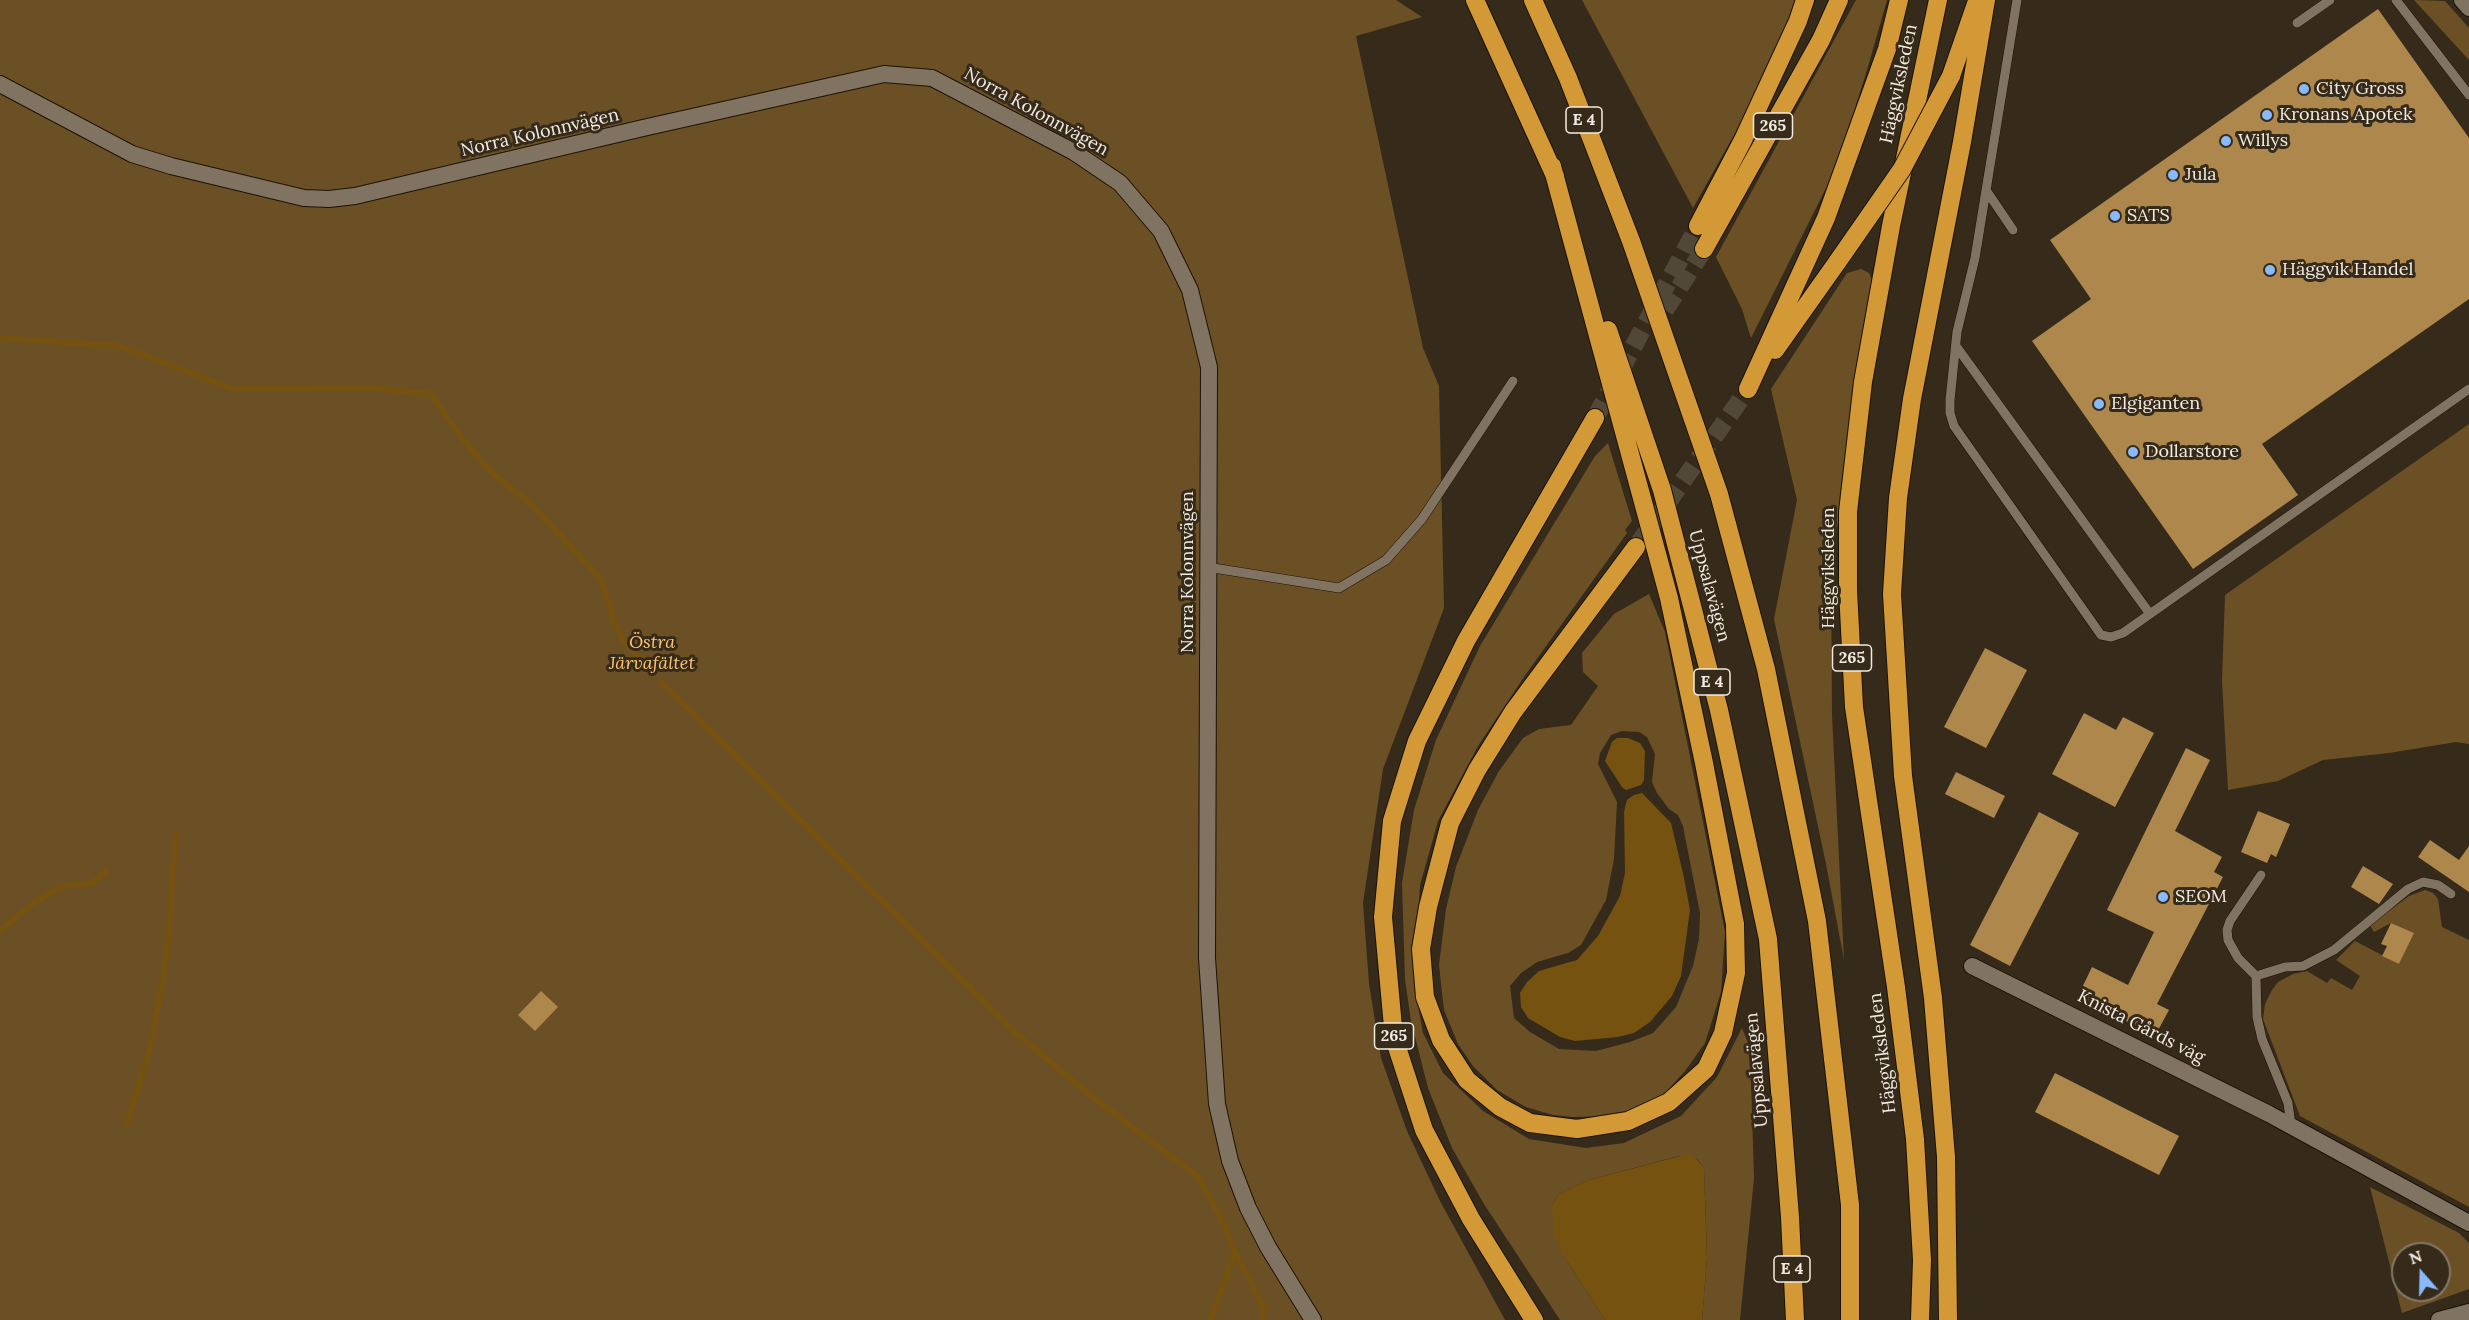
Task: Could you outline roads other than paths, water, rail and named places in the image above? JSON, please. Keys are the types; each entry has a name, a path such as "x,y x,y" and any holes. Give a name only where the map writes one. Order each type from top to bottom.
{"highway":[{"name":"Uppsalavägen","path":"1475,0 1552,166 1662,490 1719,710 1765,927 1790,1217 1794,1320"},
{"name":"Uppsalavägen","path":"1533,0 1568,78 1643,274 1719,494 1766,669 1817,921 1850,1204 1850,1320"},
{"path":"1698,226 1743,140 1798,21 1805,0"},
{"name":"265","path":"1704,249 1821,40 1839,0"},
{"path":"1899,0 1887,49 1826,218 1748,389 1902,169 1951,76 1977,0"},
{"name":"Häggviksleden","path":"1920,1320 1922,1260 1915,1138 1896,987 1854,707 1848,590 1848,512 1863,382 1891,226 1938,0"},
{"path":"1948,1320 1946,1157 1933,998 1904,776 1892,594 1898,498 1912,399 1962,142 1986,0"},
{"path":"1552,166 1669,598 1736,924 1736,973 1723,1033 1706,1069 1670,1102 1628,1121 1577,1129 1530,1123 1500,1107 1467,1080 1441,1040 1425,997 1421,949 1428,907 1450,823 1477,770 1513,712 1636,547"},
{"name":"265","path":"1534,1320 1471,1219 1424,1130 1394,1038 1383,917 1392,821 1417,741 1471,632 1595,418"}],"street":[{"path":"2462,0 2469,8"},
{"name":"Norra Kolonnvägen","path":"0,84 132,154 171,166 293,195 329,200 356,196 884,74 932,78 1074,152 1120,183 1161,231 1190,290 1209,367 1207,958 1217,1104 1230,1161 1248,1208 1268,1247 1313,1320"},
{"name":"Knista Gårds väg","path":"1972,966 2291,1125 2469,1223"},
{"path":"2439,1320 2462,1316"}],"lane":[{"path":"2018,0 1975,258 1957,332 1950,400 1954,426 2101,635 2111,637 2123,633 2469,389"},
{"path":"2297,23 2330,0"},
{"path":"2396,0 2469,95"},
{"path":"1986,190 2013,230"},
{"path":"1956,346 2150,614"},
{"path":"1207,567 1339,588 1386,560 1422,519 1513,381"},
{"path":"2261,875 2230,921 2227,930 2228,940 2238,958 2256,976 2257,1017 2262,1039 2288,1103 2291,1125"},
{"path":"2256,976 2285,967 2303,966 2334,950 2408,890 2423,882 2438,885 2451,894"}],"waterway":[{"path":"0,338 120,346 233,389 373,388 431,394 461,437 491,472 532,505 601,579 615,624 624,641 643,663"},
{"path":"662,683 1017,1034 1094,1098 1198,1177 1222,1220 1235,1252 1264,1308 1262,1320"},
{"path":"127,1124 151,1045 167,952 176,835"},
{"path":"0,931 36,901 62,886 92,883 106,871"},
{"path":"1211,1320 1235,1252"}],"tunnel":[{"path":"1595,418 1698,226"},
{"path":"1665,310 1704,249"},
{"path":"1636,547 1748,389"}],"place":[{"name":"City Gross","path":"2304,89"},
{"name":"Kronans Apotek","path":"2267,115"},
{"name":"Willys","path":"2226,141"},
{"name":"Jula","path":"2173,175"},
{"name":"SATS","path":"2115,216"},
{"name":"Häggvik Handel","path":"2270,270"},
{"name":"Elgiganten","path":"2099,404"},
{"name":"Dollarstore","path":"2133,452"},
{"name":"SEOM","path":"2163,897"}],"park label":[{"name":"Östra Järvafältet","path":"652,653"}]}
